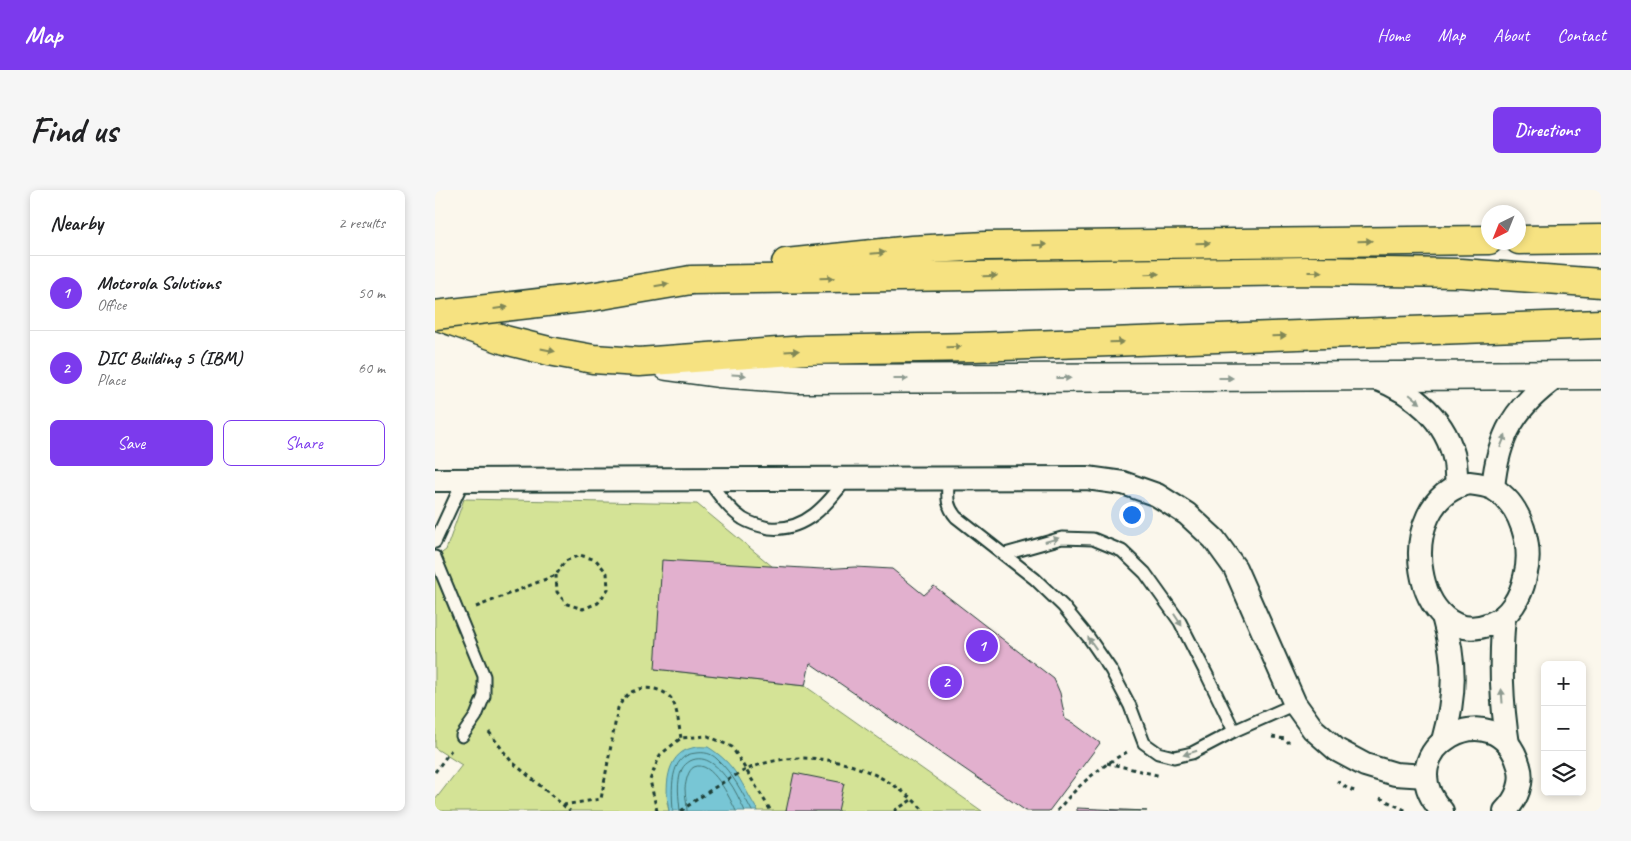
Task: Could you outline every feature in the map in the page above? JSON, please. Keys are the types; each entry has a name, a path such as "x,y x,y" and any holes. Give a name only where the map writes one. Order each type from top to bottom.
{"highway":[{"path":"1526,240 1601,239"},
{"path":"435,315 590,297 763,266 912,250 986,246 1481,240"},
{"path":"691,280 1317,272 1461,273 1601,283"},
{"path":"435,315 505,340 549,351 593,359 639,362 815,350 984,346 1601,324"}],"main road":[{"path":"639,362 718,373 799,379 1601,375"}],"street":[{"path":"1493,488 1497,458 1510,423 1534,394 1558,376"},
{"path":"1372,377 1395,385 1416,399 1433,416 1446,437 1455,461 1457,485"},
{"path":"446,482 1087,478 1123,483 1157,495 1187,514 1214,539 1235,568 1295,704 1313,729 1337,750 1365,765 1395,774 1426,776"},
{"path":"1475,483 1493,488 1514,509 1522,525 1527,550 1526,576 1521,593 1512,608 1504,616 1480,628 1467,628 1443,616 1426,590 1421,573 1419,555 1421,537 1426,520 1434,504 1445,493 1457,485 1475,483"},
{"path":"1443,616 1450,640 1453,666 1450,716 1443,741"},
{"path":"1504,616 1501,667 1503,702 1509,744"},
{"path":"1442,811 1434,802 1426,776 1431,757 1443,741 1453,734 1464,730 1476,729 1488,731 1499,737 1509,744 1517,756 1520,770 1520,785 1515,798 1505,811"}],"lane":[{"path":"707,479 723,500 744,520 755,525 775,528 807,520 826,505 847,478"},
{"path":"948,478 947,502 956,518 1035,578 1063,606 1089,638 1111,670 1145,743 1157,753 1175,757 1191,753 1234,731 1295,704"},
{"path":"435,542 446,482"},
{"path":"1005,554 1062,538 1093,539 1122,551 1145,573 1181,622 1234,731"},
{"path":"435,557 484,676 484,696 476,716 462,736"}],"path":[{"path":"457,614 556,575 565,561 580,555 596,560 607,573 607,589 598,603 583,609 567,604 557,592 556,575"},
{"path":"563,805 601,799 618,708 624,698 633,691 644,688 656,689 666,694 674,702 681,738"},
{"path":"476,716 511,762 570,811"},
{"path":"435,772 462,736"},
{"path":"657,811 650,780 660,755 681,738 708,736 732,748 771,811"},
{"path":"1265,737 1285,739 1290,744"},
{"path":"1057,811 1073,792 1107,764 1145,743"},
{"path":"681,811 702,795 746,770 772,762 797,758 823,759 849,764 873,773 913,799 924,811"},
{"path":"1107,764 1154,776 1164,776"},
{"path":"1335,781 1348,789 1356,791"},
{"path":"1372,796 1407,811"},
{"path":"894,811 913,799"}],"green space":[{"path":"464,499 697,504 773,567 655,669 805,686 982,811 758,811 757,809 667,802 669,811 435,811 435,800 462,765 435,748 435,558 446,550"}],"water":[{"path":"696,747 708,747 732,768 758,811 669,811 667,783 676,757"}],"building":[{"path":"662,560 822,569 855,567 892,569 924,595 934,586 1054,679 1060,693 1065,719 1100,743 1049,811 1026,811 810,663 805,686 655,669"},
{"path":"794,773 844,783 838,811 786,811"},
{"path":"1077,808 1147,811 1077,811"}],"place":[{"name":"Motorola Solutions","path":"982,646"},
{"name":"DIC Building 5 (IBM)","path":"946,682"}]}
